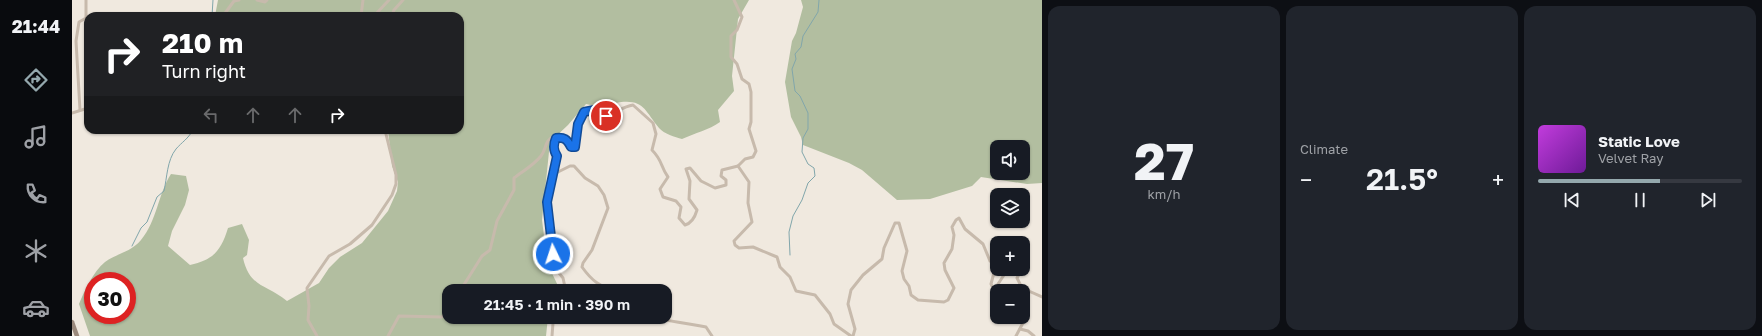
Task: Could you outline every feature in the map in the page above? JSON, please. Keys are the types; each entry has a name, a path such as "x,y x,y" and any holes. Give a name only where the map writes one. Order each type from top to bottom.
{"street":[{"path":"86,0 86,12"},
{"path":"226,12 234,1 239,0"},
{"path":"257,0 265,2 266,0"},
{"path":"362,12 363,0"},
{"path":"378,12 389,0"},
{"path":"393,12 403,0"},
{"path":"464,284 482,256 490,250 497,221 514,190 514,178 531,166 542,155 546,141 554,136 556,138 566,139 573,148 576,144 578,124 584,112 594,110 601,116 608,116 623,107 633,105 653,123 656,134 652,150 662,162 663,168 668,176 660,189 663,197 676,201 681,207 679,218 685,225 689,224 694,218 697,210 690,199 690,181 686,169 690,168 701,181 715,188 726,185 726,180 721,176 722,170 738,166 745,159 753,157 756,151 749,129 751,122 751,92 749,84 742,79 737,64 731,57 730,36 737,30 742,17 734,0"},
{"path":"80,110 76,41 79,22 84,19"},
{"path":"72,113 84,109"},
{"path":"317,336 308,320 309,306 307,288 329,256 350,244 372,225 387,205 396,184 396,175 386,134"},
{"path":"556,138 554,151 557,156 547,202 552,235 551,264 563,278 564,284"},
{"path":"552,175 570,166 574,166 585,178 598,186 604,195 608,208 592,250 582,267 596,284"},
{"path":"738,166 749,182 748,203 752,222 734,240 735,245 739,248 753,247 777,257 780,267 790,277 796,291 815,295 830,314 834,324 853,336 855,328 848,304 851,290 863,275 882,259 884,248 895,223 898,223 901,228 907,251 902,271 904,279 909,286 911,295 914,298 934,302 944,302 948,300 954,288 945,270 944,263 952,249 954,235 952,227 959,218 965,229 983,244 990,261 996,265 991,284"},
{"path":"1018,276 1017,278 1022,288 1042,298"},
{"path":"388,336 399,316 442,317"},
{"path":"672,320 706,326 712,336"},
{"path":"72,322 77,336"},
{"path":"552,336 553,324"},
{"path":"1016,336 1022,324"},
{"path":"1020,329 1028,331 1034,336"}],"green space":[{"path":"218,0 749,0 738,19 732,76 734,91 718,110 720,122 716,125 682,139 661,130 646,111 638,104 632,102 615,103 610,109 586,104 568,125 550,142 542,220 544,236 548,247 550,269 557,284 442,284 442,324 547,324 546,336 90,336 86,324 136,324 136,272 96,272 105,262 132,248 141,240 151,224 163,190 171,174 186,176 189,190 185,205 172,231 168,246 190,265 198,263 215,253 222,243 228,228 242,224 249,240 247,255 243,258 250,275 254,280 287,301 319,283 329,268 340,257 362,243 388,211 397,191 398,182 392,166 388,134 464,134 464,12 216,12"},
{"path":"801,0 1042,0 1042,183 1027,184 1001,180 1030,180 1030,140 990,140 990,178 981,177 972,186 930,199 897,200 862,170 849,163 803,145 801,137 791,117 785,82 792,41 796,33 803,7"},
{"path":"84,293 84,319 79,304"}],"waterway":[{"path":"212,12 213,0"},
{"path":"790,255 789,232 793,216 802,200 808,183 815,176 814,168 808,164 802,152 803,138 808,129 808,113 800,96 795,91 792,69 796,59 795,54 801,47 803,36 818,12 819,0"},
{"path":"132,246 141,228 147,222 157,197 164,191 169,164 173,153 190,134"}],"route":[{"path":"553,254 547,202 548,191 557,156 554,151 556,138 566,139 573,148 576,144 578,124 584,112 590,109 594,110 601,116 606,116"}]}
